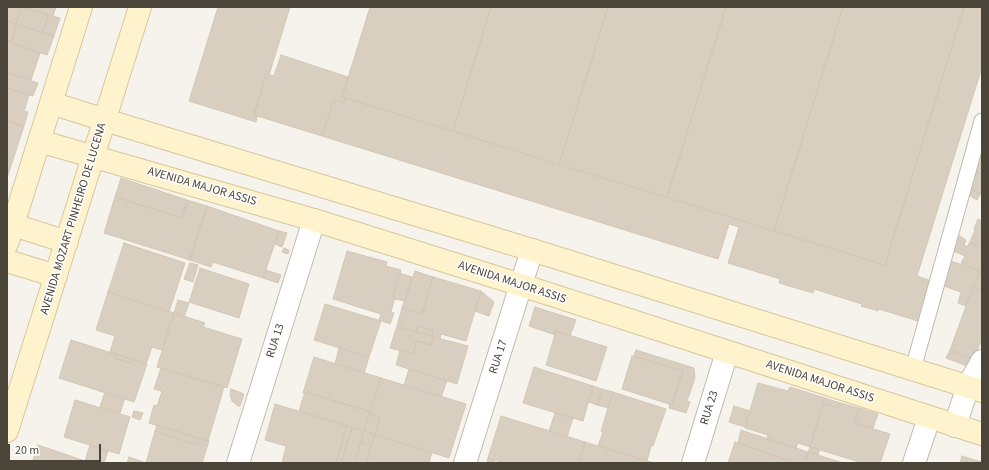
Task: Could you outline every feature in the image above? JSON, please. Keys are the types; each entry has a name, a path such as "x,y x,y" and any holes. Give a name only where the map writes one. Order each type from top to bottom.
{"street":[{"path":"67,242 9,231 81,7"},
{"name":"AVENIDA MOZART PINHEIRO DE LUCENA","path":"7,431 140,7"},
{"path":"51,103 532,250 975,388"},
{"name":"AVENIDA MAJOR ASSIS","path":"39,140 314,220 521,285 982,434"},
{"name":"RUA 13","path":"238,463 314,220"},
{"name":"RUA 17","path":"465,463 532,250"},
{"path":"7,261 56,276"},
{"name":"RUA 23","path":"693,463 727,352"},
{"path":"955,426 975,388 982,360"},
{"path":"914,463 929,418"}],"lane":[{"path":"913,369 982,121"}],"building":[{"path":"7,7 21,7 16,24 7,21"},
{"path":"21,7 48,15 43,33 16,24"},
{"path":"22,7 56,7 53,16"},
{"path":"218,7 290,7 269,75 266,74 254,115 257,116 256,122 189,101"},
{"path":"370,7 491,7 453,131 342,97"},
{"path":"491,7 608,7 559,165 453,131"},
{"path":"608,7 726,7 667,197 559,165"},
{"path":"726,7 843,7 774,231 667,197"},
{"path":"843,7 964,7 885,265 774,231"},
{"path":"964,7 982,7 982,67 917,276 934,282 921,322 879,309 878,311 861,306 862,304 814,289 813,293 779,283 780,279 728,263 739,227 729,224 718,259 322,136 334,100 344,102 345,98 885,265"},
{"path":"48,15 60,18 54,36 43,33"},
{"path":"7,21 17,24 11,43 7,41"},
{"path":"17,24 54,36 47,55 11,43"},
{"path":"7,41 40,53 31,80 7,73"},
{"path":"281,55 348,77 342,97 345,98 344,102 334,100 322,136 254,115 266,74 274,76"},
{"path":"7,73 38,83 33,96 7,88"},
{"path":"7,88 29,95 24,111 28,112 24,126 7,121"},
{"path":"7,121 24,126 7,178"},
{"path":"980,153 982,154 982,175 972,168"},
{"path":"976,170 982,175 982,195 971,189"},
{"path":"121,178 187,200 182,218 115,197"},
{"path":"971,189 980,194 977,200 969,195"},
{"path":"115,197 182,218 187,200 207,206 190,260 104,233"},
{"path":"207,206 279,231 263,278 213,262 211,267 190,260"},
{"path":"978,219 982,221 982,249 970,242"},
{"path":"279,231 287,233 282,247 275,244"},
{"path":"958,235 966,240 964,244 967,247 970,242 982,249 982,272 961,263 965,256 953,251"},
{"path":"124,243 185,263 169,312 108,292"},
{"path":"284,248 289,250 288,254 282,252"},
{"path":"347,251 387,262 386,266 401,270 393,297 395,297 391,312 394,313 390,324 379,320 381,314 333,299"},
{"path":"951,261 980,271 966,306 958,303 961,292 944,286"},
{"path":"190,263 198,265 193,282 184,279"},
{"path":"200,268 249,284 239,318 189,302"},
{"path":"266,270 281,275 278,283 263,278"},
{"path":"415,271 433,277 422,314 402,308"},
{"path":"980,271 982,272 982,290 973,287"},
{"path":"399,273 412,277 405,301 395,299 395,297 393,297"},
{"path":"433,277 481,291 466,341 441,334 440,338 432,336 433,331 418,326 416,332 397,326 402,308 422,314"},
{"path":"973,287 982,290 982,338 974,359 950,350"},
{"path":"481,291 494,302 489,316 475,311"},
{"path":"108,292 174,313 162,350 152,347 146,364 110,352 115,336 96,330"},
{"path":"178,300 189,303 184,317 174,313"},
{"path":"325,304 381,321 369,357 314,340"},
{"path":"535,307 576,320 570,336 556,331 555,335 529,326"},
{"path":"174,313 205,323 203,327 242,339 227,388 157,367"},
{"path":"397,326 434,337 431,345 416,341 413,354 390,348"},
{"path":"418,326 433,331 432,336 416,332"},
{"path":"556,331 607,347 596,381 546,365"},
{"path":"434,337 468,346 457,384 396,365 400,350 413,354 416,341 431,345"},
{"path":"71,340 115,354 114,358 130,363 132,359 147,364 134,402 59,378"},
{"path":"339,348 369,357 364,373 335,364"},
{"path":"636,350 694,368 695,378 687,401 690,402 686,413 669,408 670,404 672,405 683,371 634,356"},
{"path":"950,350 971,358 967,366 946,358"},
{"path":"115,354 132,359 130,363 114,358"},
{"path":"632,356 683,371 672,405 622,389"},
{"path":"314,357 381,378 371,412 305,392 303,393"},
{"path":"534,367 593,386 583,421 523,403"},
{"path":"161,368 224,387 208,441 149,423 154,405 157,406 162,391 154,389"},
{"path":"409,369 447,381 441,397 404,385"},
{"path":"381,378 466,404 449,458 375,435 380,417 369,414"},
{"path":"758,383 788,391 790,387 825,398 810,447 798,443 796,448 767,439 768,435 745,428"},
{"path":"593,386 602,389 597,405 589,402"},
{"path":"231,389 244,394 240,406 232,401 230,395"},
{"path":"602,389 613,392 608,408 597,405"},
{"path":"105,392 125,398 120,413 100,407"},
{"path":"305,392 371,412 364,431 299,411"},
{"path":"613,392 666,409 653,446 651,446 647,461 598,446"},
{"path":"825,398 840,403 838,408 823,403"},
{"path":"75,400 130,417 119,454 64,437"},
{"path":"823,403 838,408 840,403 859,408 854,423 890,434 880,463 863,463 810,447"},
{"path":"275,404 347,426 336,463 282,463 286,446 265,440"},
{"path":"734,406 750,411 745,427 729,422"},
{"path":"859,408 878,414 873,428 854,423"},
{"path":"134,411 143,413 140,420 132,417"},
{"path":"555,413 573,418 567,437 549,431"},
{"path":"369,414 380,417 375,435 364,431"},
{"path":"501,416 585,442 579,463 504,463 488,458"},
{"path":"157,425 199,438 197,445 155,431"},
{"path":"347,426 352,428 341,463 336,463"},
{"path":"352,428 364,431 354,463 341,463"},
{"path":"741,430 808,452 805,463 789,463 790,461 738,443"},
{"path":"155,431 197,445 199,438 209,441 202,463 146,463"},
{"path":"364,431 375,435 371,446 361,442"},
{"path":"375,435 432,452 429,463 366,463"},
{"path":"361,442 371,446 366,463 354,463"},
{"path":"585,442 598,446 654,463 579,463"},
{"path":"735,442 790,461 789,463 728,463"},
{"path":"38,445 85,461 92,463 32,463"},
{"path":"90,445 108,451 104,463 92,463 85,461"},
{"path":"810,447 820,449 818,455 808,452"},
{"path":"808,452 818,455 843,463 805,463"},
{"path":"962,456 982,462 982,463 960,463"},
{"path":"129,457 146,463 127,463"},
{"path":"488,458 495,460 494,463 487,463"}]}
